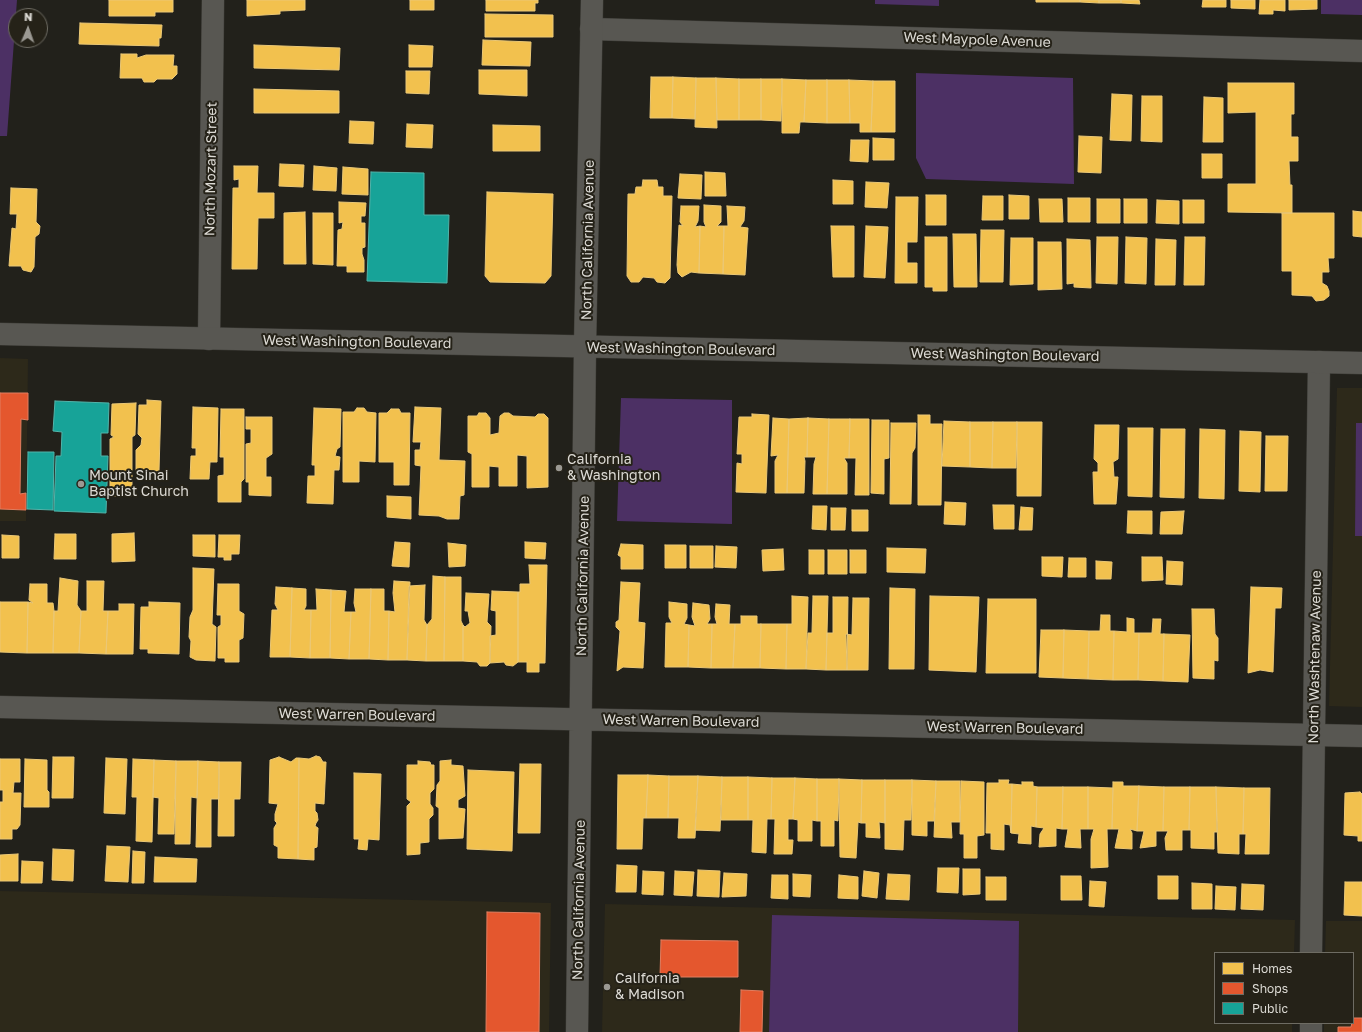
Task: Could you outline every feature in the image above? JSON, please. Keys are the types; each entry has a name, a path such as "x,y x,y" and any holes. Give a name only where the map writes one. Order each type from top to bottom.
{"street":[{"name":"North Mozart Street","path":"209,339 214,0"},
{"name":"North California Avenue","path":"577,1032 585,346 592,0"},
{"name":"West Maypole Avenue","path":"591,29 1362,50"},
{"name":"West Washington Boulevard","path":"0,334 1362,363"},
{"name":"North Washtenaw Avenue","path":"1311,952 1319,362"},
{"name":"West Warren Boulevard","path":"0,707 1362,736"}],"shaded area":[{"path":"0,0 17,0 16,8 8,8 8,48 13,48 7,136 0,136"},
{"path":"875,0 939,0 939,6 875,4"},
{"path":"1321,0 1362,0 1362,15 1321,14"},
{"path":"916,73 1073,78 1074,184 926,179 916,158"},
{"path":"0,358 28,359 26,521 0,521"},
{"path":"1337,388 1362,388 1362,707 1329,706"},
{"path":"621,398 732,400 732,524 617,521"},
{"path":"1356,423 1362,423 1362,536 1355,536"},
{"path":"0,891 551,903 549,1032 0,1032"},
{"path":"605,904 1295,920 1294,952 1214,952 1214,1024 1292,1024 1292,1032 602,1032"},
{"path":"772,915 1019,921 1018,1032 769,1032"},
{"path":"1326,921 1362,921 1362,1032 1324,1032 1324,1024 1354,1024 1354,952 1325,952"}],"building: Homes":[{"path":"109,0 173,0 173,12 155,12 155,16 109,16"},
{"path":"247,0 305,0 305,10 280,11 280,14 247,16"},
{"path":"410,0 434,0 434,10 410,10"},
{"path":"486,0 538,0 538,3 535,3 535,11 486,11"},
{"path":"1036,0 1059,0 1059,2 1036,2"},
{"path":"1059,0 1080,0 1080,2 1059,2"},
{"path":"1080,0 1099,0 1099,3 1080,2"},
{"path":"1099,0 1121,0 1121,3 1099,3"},
{"path":"1121,0 1139,0 1140,4 1121,3"},
{"path":"1203,0 1226,0 1226,7 1202,7"},
{"path":"1231,0 1255,0 1255,9 1231,8"},
{"path":"1260,0 1285,0 1285,11 1273,10 1273,14 1259,14"},
{"path":"1289,0 1317,0 1317,9 1289,10"},
{"path":"485,14 553,15 553,37 485,37"},
{"path":"80,23 162,25 161,38 159,38 159,46 79,44"},
{"path":"483,40 531,42 530,66 482,65"},
{"path":"254,45 340,48 339,70 254,68"},
{"path":"409,45 433,46 432,67 409,67"},
{"path":"121,54 137,54 137,58 146,55 174,55 173,66 177,66 177,74 172,79 157,79 154,82 144,82 142,78 120,78"},
{"path":"479,70 527,70 527,96 479,94"},
{"path":"406,71 430,71 429,94 406,93"},
{"path":"651,77 673,77 672,118 650,118"},
{"path":"673,77 696,78 695,119 672,118"},
{"path":"696,78 716,78 717,128 695,127"},
{"path":"716,78 739,79 739,120 717,120"},
{"path":"739,79 761,79 761,120 739,120"},
{"path":"761,79 782,79 781,121 761,120"},
{"path":"782,79 806,80 804,122 800,122 799,133 782,133"},
{"path":"806,80 827,80 827,123 804,122"},
{"path":"827,80 849,80 850,123 827,123"},
{"path":"849,80 873,81 871,132 860,132 860,123 850,123"},
{"path":"873,81 895,81 895,132 871,132"},
{"path":"1228,83 1294,83 1294,114 1291,114 1291,137 1298,137 1298,161 1289,161 1290,185 1292,185 1292,213 1228,212 1228,184 1256,184 1256,112 1228,113"},
{"path":"254,89 339,91 339,113 254,113"},
{"path":"1112,94 1132,95 1131,141 1110,140"},
{"path":"1142,96 1162,96 1162,142 1141,141"},
{"path":"1204,97 1223,98 1223,142 1203,142"},
{"path":"350,121 374,122 373,144 349,143"},
{"path":"407,124 433,125 432,148 406,147"},
{"path":"493,125 540,126 540,151 493,151"},
{"path":"1079,136 1102,137 1101,173 1078,172"},
{"path":"873,138 894,139 894,160 873,160"},
{"path":"851,140 869,140 868,162 850,161"},
{"path":"1202,154 1222,154 1222,178 1202,178"},
{"path":"280,164 304,165 303,187 279,186"},
{"path":"234,166 258,166 257,193 274,193 274,218 258,218 257,269 232,269 233,188 239,188 239,179 234,180"},
{"path":"314,166 337,168 336,191 313,190"},
{"path":"343,167 368,169 368,195 342,194"},
{"path":"705,172 725,173 726,196 705,196"},
{"path":"680,174 702,175 701,199 678,198"},
{"path":"643,180 657,180 658,187 663,187 663,196 672,196 670,278 665,283 657,282 654,278 643,277 639,282 631,282 627,276 628,194 635,194 636,187 642,187"},
{"path":"833,180 853,181 853,204 833,204"},
{"path":"866,182 889,183 887,208 865,207"},
{"path":"11,188 37,189 36,222 40,226 39,234 35,237 34,267 31,272 23,270 21,266 9,266 12,228 16,229 17,214 10,214"},
{"path":"487,192 553,194 551,276 545,283 490,282 485,276"},
{"path":"926,195 946,195 946,225 926,225"},
{"path":"1009,195 1029,196 1029,219 1009,219"},
{"path":"983,196 1003,196 1003,220 982,220"},
{"path":"896,197 918,197 917,242 907,242 907,263 917,263 917,283 895,283"},
{"path":"1068,198 1090,198 1090,222 1068,222"},
{"path":"1039,199 1062,199 1063,222 1040,222"},
{"path":"1097,199 1120,199 1120,223 1097,223"},
{"path":"1124,199 1147,199 1147,223 1124,223"},
{"path":"1157,200 1179,201 1179,224 1156,223"},
{"path":"1183,200 1204,200 1204,223 1183,223"},
{"path":"339,202 366,203 365,216 361,216 361,223 365,223 365,247 362,248 364,272 347,272 347,266 337,266 338,230 342,229 343,222 339,223"},
{"path":"704,205 721,206 721,222 717,226 724,226 723,274 699,273 700,226 706,227 704,222"},
{"path":"681,206 699,206 698,221 695,227 700,226 699,273 691,272 682,277 678,273 677,265 679,225 683,226 680,222"},
{"path":"727,206 745,207 744,221 740,227 748,228 745,275 723,274 724,226 728,226"},
{"path":"1353,211 1362,212 1362,237 1353,236"},
{"path":"305,212 306,264 284,264 284,213"},
{"path":"313,213 333,213 333,265 313,264"},
{"path":"1282,213 1334,213 1334,258 1328,258 1329,272 1322,272 1322,283 1327,286 1329,291 1329,296 1324,300 1316,301 1312,296 1292,295 1292,271 1282,271"},
{"path":"831,226 854,226 854,277 833,277"},
{"path":"866,226 888,227 885,278 864,277"},
{"path":"981,230 1004,230 1003,282 980,282"},
{"path":"953,234 976,234 977,287 954,287"},
{"path":"925,237 947,237 947,291 933,291 933,287 925,287"},
{"path":"1097,237 1118,237 1117,284 1096,283"},
{"path":"1126,237 1147,238 1146,284 1125,283"},
{"path":"1185,237 1205,237 1204,285 1184,285"},
{"path":"1011,238 1033,238 1033,284 1010,285"},
{"path":"1067,239 1090,240 1091,288 1074,287 1074,283 1067,284"},
{"path":"1156,239 1176,240 1175,285 1155,285"},
{"path":"1038,242 1061,242 1062,289 1038,290"},
{"path":"147,400 161,401 159,471 136,471 136,450 141,445 142,438 138,434 139,405 147,405"},
{"path":"136,403 135,435 132,437 132,496 110,496 110,439 114,437 111,435 112,404"},
{"path":"193,407 218,408 217,462 210,462 209,479 190,479 191,456 196,456 196,448 192,448"},
{"path":"415,407 441,408 439,460 465,461 464,495 460,496 459,519 419,515 421,466 415,465 415,450 420,450 421,442 413,442"},
{"path":"314,408 341,409 340,447 337,449 335,456 340,457 339,470 334,470 333,504 307,503 308,476 315,476 315,465 312,465"},
{"path":"357,408 364,408 367,412 376,413 375,462 359,461 359,482 343,482 343,412 354,412"},
{"path":"221,409 244,409 244,479 241,482 241,502 218,502 218,476 224,475 224,457 220,457"},
{"path":"391,409 399,409 401,413 410,413 409,485 394,485 394,462 379,462 379,413 387,413"},
{"path":"479,413 486,413 490,418 490,435 499,433 500,416 504,413 509,413 513,416 535,417 538,414 544,414 548,418 548,487 527,488 527,456 517,455 517,486 499,486 499,467 489,466 489,487 472,487 472,454 468,452 468,416 477,416"},
{"path":"752,414 769,415 766,493 736,492 737,463 742,464 742,454 737,454 739,417 752,417"},
{"path":"918,415 930,415 930,424 942,424 941,505 918,505"},
{"path":"246,417 272,417 272,454 266,458 266,477 271,477 271,496 249,495 249,482 246,482 246,444 251,443 251,429 246,429"},
{"path":"773,418 789,419 787,493 775,493 775,461 778,455 771,456"},
{"path":"808,418 829,419 827,494 813,494 814,464 816,457 807,457"},
{"path":"808,418 807,457 804,457 804,493 787,493 789,419"},
{"path":"829,419 850,419 849,458 844,458 847,463 847,494 827,494"},
{"path":"850,419 869,419 869,495 855,495 856,458 849,458"},
{"path":"872,420 889,420 889,458 884,459 884,494 871,493"},
{"path":"944,421 970,422 970,467 942,466"},
{"path":"970,422 993,422 992,468 970,467"},
{"path":"993,422 1017,422 1016,468 992,468"},
{"path":"1017,422 1042,422 1041,496 1017,496"},
{"path":"891,423 916,423 915,448 912,453 911,504 890,504"},
{"path":"1095,425 1119,425 1118,459 1113,462 1114,477 1118,477 1116,504 1094,504 1093,472 1098,472 1098,463 1094,459"},
{"path":"1128,428 1153,428 1152,497 1128,496"},
{"path":"1161,429 1185,429 1184,498 1160,497"},
{"path":"1200,429 1225,430 1224,499 1199,498"},
{"path":"1240,431 1261,432 1260,492 1239,491"},
{"path":"1266,436 1288,436 1287,491 1265,491"},
{"path":"387,496 411,497 411,519 387,517"},
{"path":"945,502 966,503 965,525 944,524"},
{"path":"993,505 1014,505 1014,529 994,529"},
{"path":"813,506 827,506 826,530 812,529"},
{"path":"1021,507 1033,508 1032,530 1019,530"},
{"path":"831,508 846,508 845,530 831,530"},
{"path":"852,510 868,510 868,531 852,531"},
{"path":"1128,511 1152,511 1152,534 1127,533"},
{"path":"1184,511 1182,534 1160,534 1161,512"},
{"path":"134,533 135,561 112,562 112,534"},
{"path":"55,534 76,534 76,559 54,559"},
{"path":"2,535 19,536 19,558 2,558"},
{"path":"193,535 215,535 215,557 193,556"},
{"path":"219,535 240,535 239,554 231,554 231,560 224,560 224,557 218,557"},
{"path":"395,542 410,543 409,567 392,566"},
{"path":"525,542 546,543 545,559 525,558"},
{"path":"448,543 466,545 465,566 449,567"},
{"path":"621,544 643,545 643,569 621,569 621,557 618,555"},
{"path":"665,545 686,545 686,568 665,568"},
{"path":"690,546 713,546 713,568 690,568"},
{"path":"716,546 737,547 736,568 715,567"},
{"path":"887,548 926,549 925,573 887,572"},
{"path":"783,549 784,570 763,571 762,550"},
{"path":"809,550 824,550 824,574 809,574"},
{"path":"828,550 847,550 847,574 828,574"},
{"path":"850,550 866,550 866,573 850,573"},
{"path":"1042,557 1063,557 1062,577 1042,576"},
{"path":"1142,557 1162,557 1163,580 1142,581"},
{"path":"1069,558 1086,558 1086,577 1068,577"},
{"path":"1096,561 1112,562 1111,579 1096,579"},
{"path":"1167,561 1183,562 1182,585 1166,584"},
{"path":"529,565 547,565 545,663 539,663 539,672 527,672 527,662 518,662 518,592 520,592 520,584 530,584"},
{"path":"193,568 214,569 212,624 216,627 215,661 196,660 190,657 191,641 189,637 190,617 193,610"},
{"path":"433,576 445,577 444,661 426,661 427,625 432,619"},
{"path":"445,577 461,577 463,661 444,661"},
{"path":"60,578 78,581 77,605 81,611 79,653 53,653 54,611 58,611"},
{"path":"87,581 104,581 103,611 108,611 106,654 79,653 81,611 87,611"},
{"path":"394,581 410,582 407,660 388,660 389,611 395,612 393,593"},
{"path":"621,582 640,583 638,622 645,623 643,668 623,667 617,671 620,631 616,627 616,622 619,620"},
{"path":"30,584 47,584 47,603 53,603 54,611 53,653 27,653 28,602 33,603 29,600"},
{"path":"218,584 239,584 239,611 244,614 243,638 239,640 239,662 225,662 225,658 218,658 218,627 221,625 221,615 217,615"},
{"path":"425,585 424,620 427,625 426,661 407,660 409,586"},
{"path":"276,587 292,588 290,657 270,657 272,610 278,610 275,604"},
{"path":"1251,587 1282,588 1281,608 1275,608 1273,672 1260,670 1248,673"},
{"path":"292,588 306,589 306,606 304,610 311,610 310,658 290,657"},
{"path":"890,588 915,589 914,669 889,669"},
{"path":"316,589 331,590 330,658 310,658 311,610 317,610"},
{"path":"355,589 371,589 369,659 349,659 351,612 356,612 354,603"},
{"path":"371,589 384,589 384,611 389,611 388,660 369,659"},
{"path":"331,590 346,591 344,612 351,612 349,659 330,658"},
{"path":"492,591 518,592 518,662 513,666 506,665 504,662 490,663 490,636 496,635 496,611 491,610"},
{"path":"466,593 489,594 487,622 491,626 490,663 487,666 480,666 477,662 463,661 463,625 465,627 470,623 468,611 465,611"},
{"path":"792,596 808,597 806,669 786,669 787,624 792,624"},
{"path":"813,596 828,596 826,670 806,669 808,633 812,633"},
{"path":"930,596 979,597 976,672 929,670"},
{"path":"833,597 848,597 847,670 826,670 827,633 833,633"},
{"path":"853,598 869,598 868,670 847,670 846,634 852,635"},
{"path":"988,599 1036,599 1036,673 986,673"},
{"path":"0,602 28,602 27,653 0,652"},
{"path":"149,602 180,603 179,654 148,653 148,649 140,649 141,607 149,607"},
{"path":"669,602 687,604 687,618 684,624 689,625 688,667 665,667 666,623 672,623 669,617"},
{"path":"693,603 709,605 710,619 707,624 712,624 711,668 688,667 689,625 695,626 692,617"},
{"path":"119,604 134,604 133,654 106,654 108,611 119,611"},
{"path":"716,604 730,605 729,624 735,624 733,668 711,668 712,624 717,624 715,617"},
{"path":"1192,609 1214,609 1215,634 1218,638 1218,661 1214,660 1214,679 1193,678"},
{"path":"1101,615 1110,615 1110,631 1114,631 1113,680 1088,679 1089,631 1100,631"},
{"path":"741,616 757,616 757,624 761,624 760,668 733,668 735,624 741,624"},
{"path":"1127,618 1134,619 1134,633 1139,633 1138,680 1113,680 1114,631 1127,632"},
{"path":"1153,619 1161,619 1160,634 1164,634 1163,681 1138,680 1139,633 1152,633"},
{"path":"761,624 787,624 786,669 760,668"},
{"path":"1041,630 1064,630 1063,678 1039,677"},
{"path":"1064,630 1089,631 1088,679 1063,678"},
{"path":"1164,634 1190,635 1188,682 1163,681"},
{"path":"316,756 320,757 323,762 326,762 324,804 315,803 315,811 317,813 318,820 315,826 318,828 317,847 314,848 314,860 298,859 299,758 309,759"},
{"path":"53,757 74,757 73,798 52,798"},
{"path":"279,757 291,762 296,758 299,758 298,859 278,858 278,847 274,845 274,828 277,823 275,821 275,814 278,804 269,803 270,760"},
{"path":"106,758 127,759 125,814 104,813"},
{"path":"0,759 20,759 20,782 14,782 13,793 21,793 20,825 17,829 12,829 12,839 0,839 0,802 3,802 3,790 0,790"},
{"path":"25,759 47,760 47,790 49,792 49,807 24,807"},
{"path":"133,759 154,760 152,842 136,841 137,797 132,797"},
{"path":"154,760 176,761 174,834 158,834 159,798 153,797"},
{"path":"451,760 451,765 463,766 465,796 458,800 458,808 465,809 463,838 439,839 439,808 436,806 437,785 440,781 440,761"},
{"path":"176,761 198,761 197,798 191,797 190,844 175,844"},
{"path":"198,761 219,762 219,799 211,799 211,847 196,847"},
{"path":"418,761 430,762 431,765 434,765 434,789 430,793 430,804 433,808 433,815 429,819 429,842 420,843 420,854 407,855 407,806 411,802 407,799 407,765 418,765"},
{"path":"219,762 241,762 240,799 234,799 234,836 218,836"},
{"path":"520,764 541,764 540,833 518,833"},
{"path":"468,770 514,772 512,851 467,849"},
{"path":"354,773 381,774 379,840 368,839 367,850 358,849 359,839 354,839"},
{"path":"618,775 648,775 646,818 643,818 642,849 617,849"},
{"path":"648,775 669,776 668,818 646,818"},
{"path":"669,776 698,776 695,838 678,838 679,818 668,818"},
{"path":"698,776 722,777 720,831 695,830"},
{"path":"722,777 748,777 748,820 721,820"},
{"path":"748,777 772,778 771,819 767,819 766,853 752,852 753,820 748,820"},
{"path":"772,778 795,778 793,819 788,819 788,840 793,840 792,854 774,854 775,819 771,819"},
{"path":"795,778 817,779 817,821 812,820 812,841 798,841 798,820 793,819"},
{"path":"817,779 839,779 838,821 834,820 834,846 821,846 821,821 817,821"},
{"path":"839,779 862,780 861,823 858,822 856,858 840,857"},
{"path":"862,780 885,780 885,823 879,822 880,838 866,837 866,823 861,823"},
{"path":"885,780 912,780 911,820 904,820 903,850 885,849"},
{"path":"912,780 936,781 934,821 927,821 927,836 912,835"},
{"path":"999,780 1009,780 1008,784 1012,784 1011,833 1010,825 1004,824 1004,850 991,849 991,833 986,833 987,783 999,783"},
{"path":"936,781 960,781 960,822 951,822 952,838 934,837"},
{"path":"961,781 984,782 984,835 977,836 977,858 964,858 964,834 960,834"},
{"path":"1022,782 1033,782 1033,786 1037,787 1036,827 1031,826 1031,844 1018,843 1019,834 1011,833 1012,784 1022,785"},
{"path":"1113,782 1123,782 1123,786 1139,786 1137,831 1130,829 1132,833 1132,849 1115,848 1119,829 1112,829"},
{"path":"1139,786 1164,787 1163,831 1156,831 1156,846 1140,848 1144,831 1137,831"},
{"path":"1037,787 1063,787 1062,829 1056,828 1056,846 1039,847 1040,834 1044,828 1036,827"},
{"path":"1063,787 1088,787 1088,829 1080,829 1081,848 1065,847 1068,829 1062,829"},
{"path":"1088,787 1113,788 1112,829 1107,829 1108,867 1091,868 1091,839 1094,829 1088,829"},
{"path":"1164,787 1190,787 1189,830 1182,830 1182,850 1166,850 1165,838 1168,831 1163,831"},
{"path":"1190,787 1216,787 1217,832 1214,832 1214,849 1191,848 1191,830 1189,830"},
{"path":"1216,787 1244,788 1243,834 1239,834 1239,854 1218,853"},
{"path":"1244,788 1270,788 1269,854 1245,854 1246,834 1243,834"},
{"path":"1360,792 1362,794 1362,841 1358,841 1358,836 1344,835 1345,793"},
{"path":"107,846 130,847 128,882 105,881"},
{"path":"53,849 74,850 73,881 52,880"},
{"path":"133,851 145,852 144,883 132,883"},
{"path":"18,854 18,881 0,881 0,855"},
{"path":"155,857 197,859 196,882 154,882"},
{"path":"22,861 43,862 42,883 21,883"},
{"path":"617,865 637,866 636,892 616,892"},
{"path":"938,868 959,868 958,893 937,892"},
{"path":"963,869 980,869 980,894 963,895"},
{"path":"698,870 720,871 719,897 697,896"},
{"path":"643,871 664,872 663,895 642,894"},
{"path":"675,871 694,872 692,896 674,895"},
{"path":"864,871 879,873 877,898 862,896"},
{"path":"724,873 747,874 746,896 722,897"},
{"path":"793,874 811,875 810,897 793,896"},
{"path":"888,874 910,875 909,900 886,899"},
{"path":"772,875 788,875 788,899 771,898"},
{"path":"839,875 858,877 858,899 838,898"},
{"path":"1061,876 1081,876 1082,900 1061,900"},
{"path":"1158,876 1178,876 1178,899 1158,899"},
{"path":"986,877 1006,877 1006,900 986,900"},
{"path":"1090,881 1106,882 1104,907 1089,906"},
{"path":"1345,882 1362,882 1362,916 1344,915"},
{"path":"1192,883 1212,884 1212,909 1192,909"},
{"path":"1242,884 1264,885 1263,910 1241,909"},
{"path":"1216,886 1236,887 1235,910 1215,909"}],"building: Shops":[{"path":"0,393 28,393 28,420 21,419 20,494 26,493 26,510 0,509"},
{"path":"487,912 540,913 539,1032 486,1032"},
{"path":"661,940 738,941 738,977 660,977"},
{"path":"741,990 763,991 762,1032 740,1032"},
{"path":"1354,1018 1362,1018 1362,1032 1338,1032 1338,1027 1351,1027 1352,1024 1354,1024"}],"building: Public":[{"path":"371,172 424,173 424,215 449,215 447,283 367,281"},
{"name":"Mount Sinai Baptist Church","path":"55,401 109,403 108,433 101,433 101,456 108,456 106,513 54,511 56,456 61,456 62,432 53,431"},
{"path":"28,452 54,452 53,510 27,509"}],"place":[{"name":"California & Washington","path":"559,468"},
{"name":"Mount Sinai Baptist Church","path":"81,484"},
{"name":"California & Madison","path":"607,987"}]}
